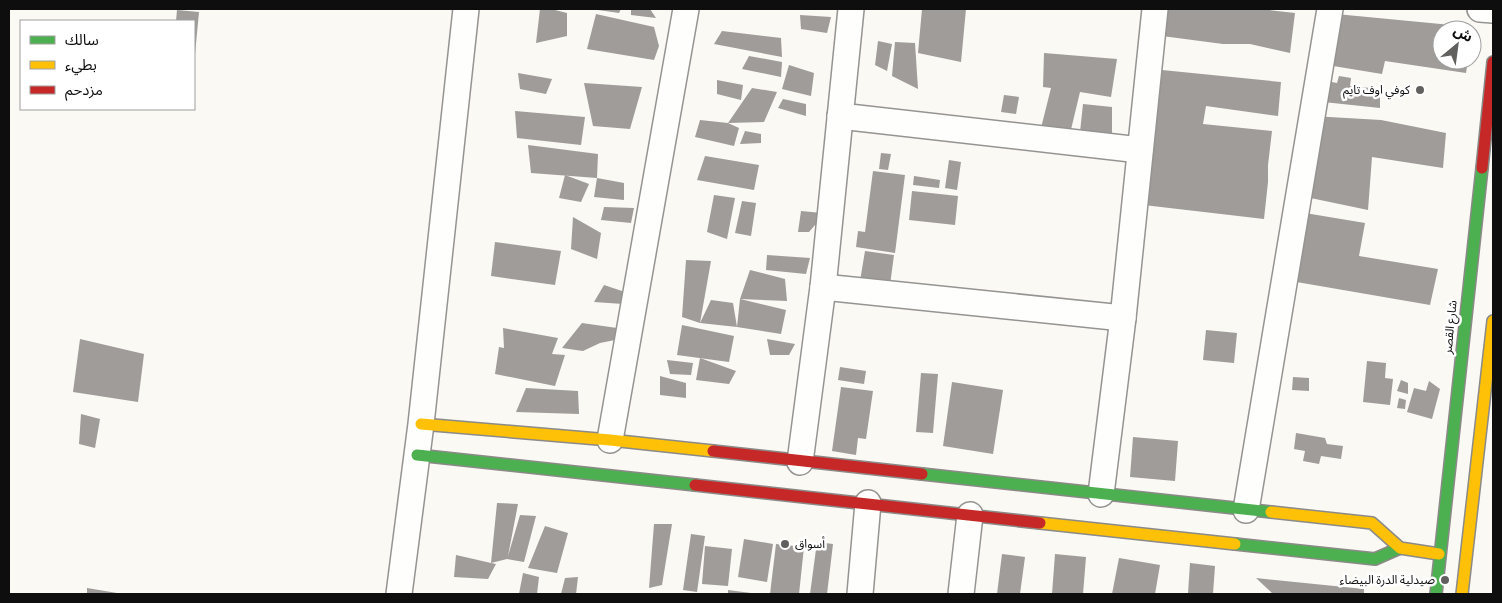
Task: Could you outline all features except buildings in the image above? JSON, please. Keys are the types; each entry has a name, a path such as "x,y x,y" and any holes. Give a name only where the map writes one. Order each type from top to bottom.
{"street":[{"path":"400,594 421,424 466,9"},
{"path":"610,440 686,9"},
{"path":"800,462 823,287 851,9"},
{"path":"1101,494 1123,318 1155,9"},
{"path":"1246,510 1330,9"},
{"path":"1480,9 1493,10"},
{"name":"شارع القصر","path":"1436,594 1493,62"},
{"path":"840,116 1140,150"},
{"path":"823,287 1123,318"},
{"path":"1462,594 1493,321"},
{"path":"421,424 610,440 1372,523 1400,548"},
{"path":"417,455 1375,559 1400,548 1439,554"},
{"path":"860,594 868,503"},
{"path":"961,594 970,515"}],"traffic: fast":[{"path":"1436,594 1482,168"},
{"path":"417,455 695,485"},
{"path":"922,474 1271,512"},
{"path":"1235,544 1375,559 1400,548"}],"traffic: slow":[{"path":"1462,594 1493,321"},
{"path":"421,424 713,451"},
{"path":"1271,512 1372,523 1400,548 1439,554"},
{"path":"1040,523 1235,544"}],"traffic: jam":[{"path":"1482,168 1493,62"},
{"path":"713,451 922,474"},
{"path":"695,485 1040,523"}],"place":[{"name":"كوفي اوف تايم","path":"1420,90"},
{"name":"أسواق","path":"785,544"},
{"name":"صيدلية الدرة البيضاء","path":"1445,580"}]}
